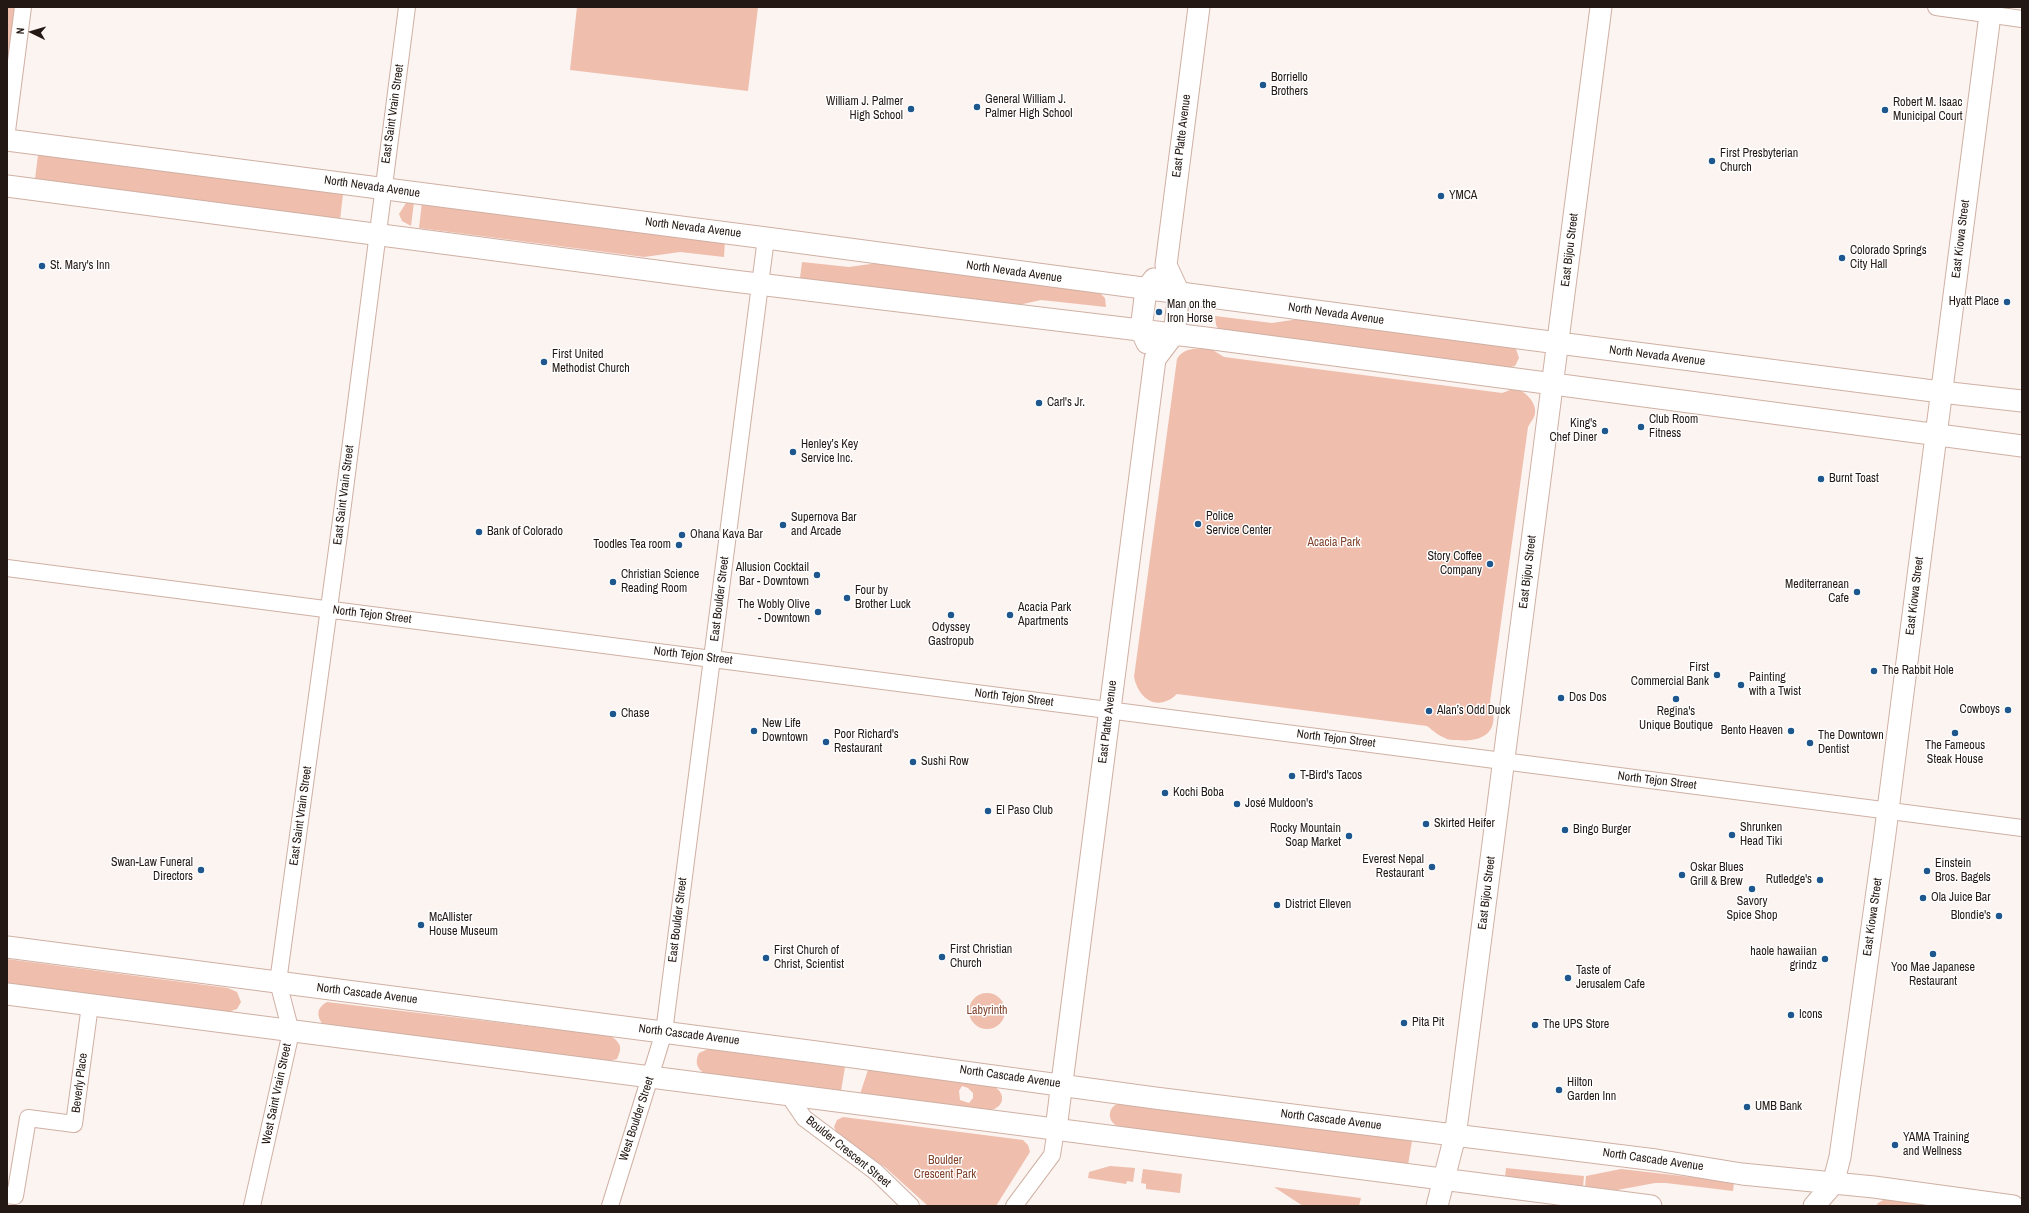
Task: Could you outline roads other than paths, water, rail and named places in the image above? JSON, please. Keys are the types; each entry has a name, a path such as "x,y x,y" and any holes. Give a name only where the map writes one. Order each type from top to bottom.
{"main road":[{"name":"East Platte Avenue","path":"1166,265 1199,7"},
{"name":"East Bijou Street","path":"1437,1206 1455,1136 1601,7"},
{"name":"East Kiowa Street","path":"1832,1184 1840,1157 1887,810 1991,10"},
{"name":"North Nevada Avenue","path":"7,140 766,238 1557,343 2022,401"},
{"path":"7,186 760,284 1174,334 2022,446"},
{"path":"1155,359 1141,330 1146,289 1166,265 1179,293 1174,334"},
{"name":"East Platte Avenue","path":"1056,1129 1155,359 1174,334"},
{"name":"North Cascade Avenue","path":"7,947 1062,1084 1155,1098 1656,1160 1742,1174 2013,1206"},
{"path":"7,994 291,1032 1651,1206"},
{"path":"1814,1206 1832,1184"}],"street":[{"path":"7,131 23,7"},
{"name":"East Saint Vrain Street","path":"278,982 329,609 407,7"},
{"path":"1936,7 1991,10 2022,19"},
{"name":"East Boulder Street","path":"664,1032 766,238"},
{"name":"North Tejon Street","path":"7,568 2022,828"},
{"name":"West Saint Vrain Street","path":"252,1206 291,1032 278,982"},
{"name":"Beverly Place","path":"7,1195 15,1196 28,1118 74,1124 90,1005"},
{"name":"West Boulder Street","path":"610,1206 664,1032"},
{"name":"Boulder Crescent Street","path":"789,1096 804,1118 876,1172 911,1206"},
{"path":"1014,1206 1052,1155 1056,1129"}],"place":[{"name":"Borriello Brothers","path":"1263,85"},
{"name":"General William J. Palmer High School","path":"977,107"},
{"name":"William J. Palmer High School","path":"911,109"},
{"name":"Robert M. Isaac Municipal Court","path":"1885,110"},
{"name":"First Presbyterian Church","path":"1712,161"},
{"name":"YMCA","path":"1441,196"},
{"name":"Colorado Springs City Hall","path":"1842,258"},
{"name":"St. Mary's Inn","path":"42,266"},
{"name":"Hyatt Place","path":"2007,302"},
{"name":"Man on the Iron Horse","path":"1159,312"},
{"name":"First United Methodist Church","path":"544,362"},
{"name":"Carl's Jr.","path":"1039,403"},
{"name":"Club Room Fitness","path":"1641,427"},
{"name":"King's Chef Diner","path":"1605,431"},
{"name":"Henley’s Key Service Inc.","path":"793,452"},
{"name":"Burnt Toast","path":"1821,479"},
{"name":"Police Service Center","path":"1198,524"},
{"name":"Supernova Bar and Arcade","path":"783,525"},
{"name":"Bank of Colorado","path":"479,532"},
{"name":"Ohana Kava Bar","path":"682,535"},
{"name":"Toodles Tea room","path":"679,545"},
{"name":"Story Coffee Company","path":"1490,564"},
{"name":"Allusion Cocktail Bar - Downtown","path":"817,575"},
{"name":"Christian Science Reading Room","path":"613,582"},
{"name":"Mediterranean Cafe","path":"1857,592"},
{"name":"Four by Brother Luck","path":"847,598"},
{"name":"The Wobly Olive - Downtown","path":"818,612"},
{"name":"Odyssey Gastropub","path":"951,615"},
{"name":"Acacia Park Apartments","path":"1010,615"},
{"name":"The Rabbit Hole","path":"1874,671"},
{"name":"First Commercial Bank","path":"1717,675"},
{"name":"Painting with a Twist","path":"1741,685"},
{"name":"Dos Dos","path":"1561,698"},
{"name":"Regina's Unique Boutique","path":"1676,699"},
{"name":"Cowboys","path":"2008,710"},
{"name":"Alan’s Odd Duck","path":"1429,711"},
{"name":"Chase","path":"613,714"},
{"name":"New Life Downtown","path":"754,731"},
{"name":"Bento Heaven","path":"1791,731"},
{"name":"The Fameous Steak House","path":"1955,733"},
{"name":"Poor Richard's Restaurant","path":"826,742"},
{"name":"The Downtown Dentist","path":"1810,743"},
{"name":"Sushi Row","path":"913,762"},
{"name":"T-Bird's Tacos","path":"1292,776"},
{"name":"Kochi Boba","path":"1165,793"},
{"name":"José Muldoon's","path":"1237,804"},
{"name":"El Paso Club","path":"988,811"},
{"name":"Skirted Heifer","path":"1426,824"},
{"name":"Bingo Burger","path":"1565,830"},
{"name":"Shrunken Head Tiki","path":"1732,835"},
{"name":"Rocky Mountain Soap Market","path":"1349,836"},
{"name":"Everest Nepal Restaurant","path":"1432,867"},
{"name":"Swan-Law Funeral Directors","path":"201,870"},
{"name":"Einstein Bros. Bagels","path":"1927,871"},
{"name":"Oskar Blues Grill & Brew","path":"1682,875"},
{"name":"Rutledge's","path":"1820,880"},
{"name":"Savory Spice Shop","path":"1752,889"},
{"name":"Ola Juice Bar","path":"1923,898"},
{"name":"District Elleven","path":"1277,905"},
{"name":"Blondie's","path":"1999,916"},
{"name":"McAllister House Museum","path":"421,925"},
{"name":"Yoo Mae Japanese Restaurant","path":"1933,954"},
{"name":"First Christian Church","path":"942,957"},
{"name":"First Church of Christ, Scientist","path":"766,958"},
{"name":"haole hawaiian grindz","path":"1825,959"},
{"name":"Taste of Jerusalem Cafe","path":"1568,978"},
{"name":"Icons","path":"1791,1015"},
{"name":"Pita Pit","path":"1404,1023"},
{"name":"The UPS Store","path":"1535,1025"},
{"name":"Hilton Garden Inn","path":"1559,1090"},
{"name":"UMB Bank","path":"1747,1107"},
{"name":"YAMA Training and Wellness","path":"1895,1145"}],"park label":[{"name":"Acacia Park","path":"1334,543"},
{"name":"Labyrinth","path":"987,1011"},
{"name":"Boulder Crescent Park","path":"945,1168"}]}
